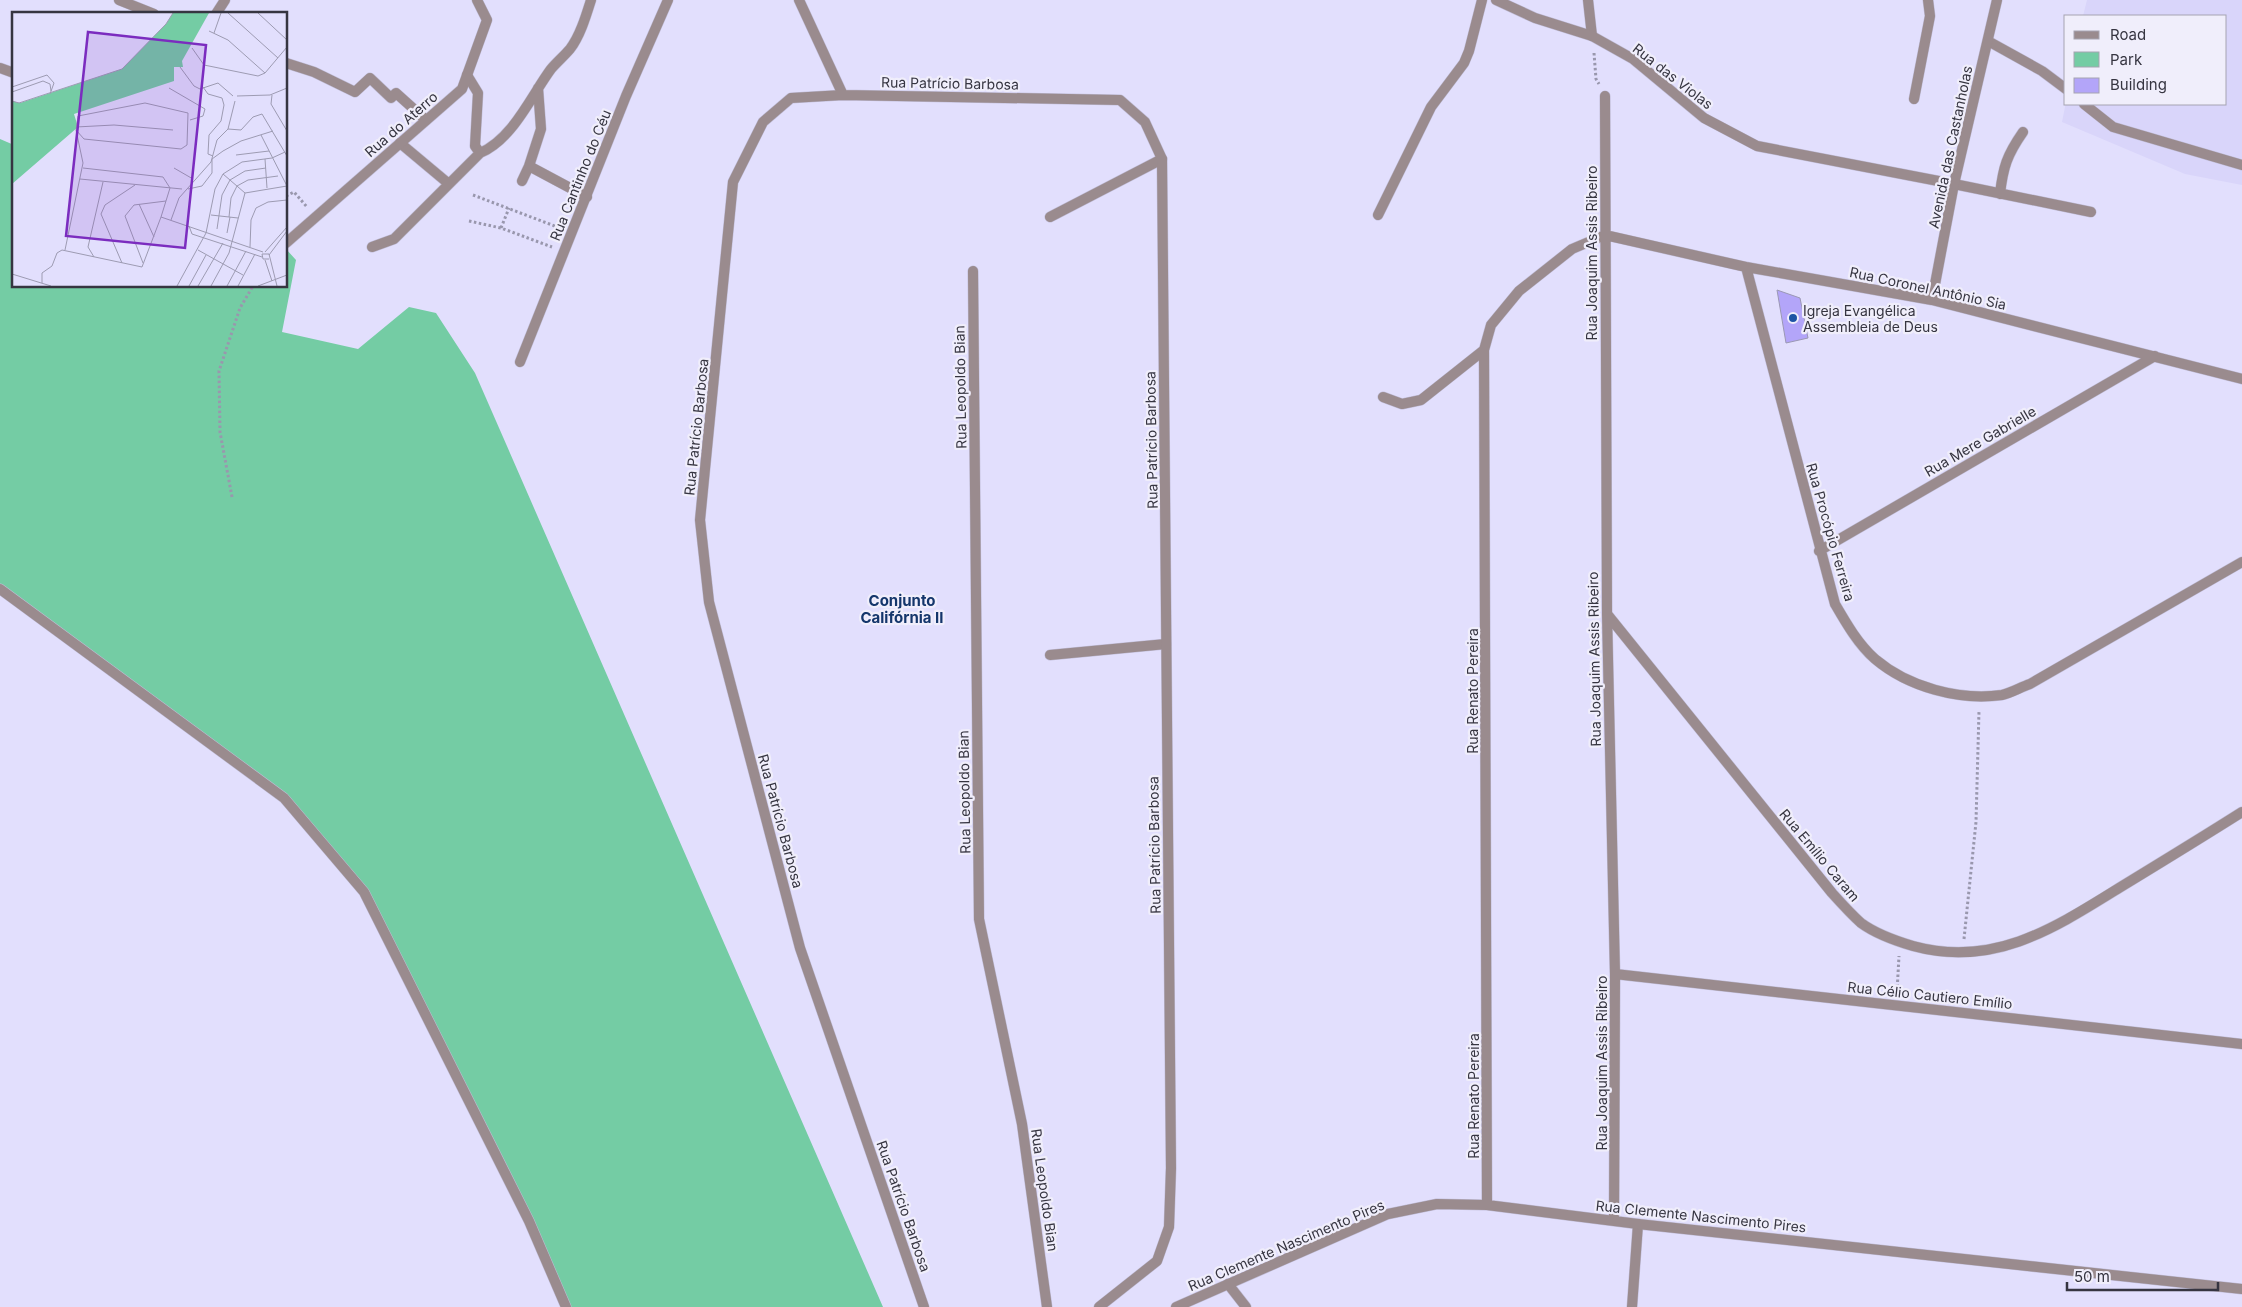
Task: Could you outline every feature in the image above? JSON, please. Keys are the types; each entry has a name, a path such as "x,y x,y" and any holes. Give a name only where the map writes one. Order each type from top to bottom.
{"street":[{"path":"119,0 149,12"},
{"path":"217,12 224,0"},
{"name":"Rua do Aterro","path":"288,241 462,89 487,20 478,0"},
{"path":"372,247 394,239 480,153 491,148 509,130 552,68 570,49 582,26 591,0"},
{"name":"Rua Cantinho do Céu","path":"520,362 626,96 668,0"},
{"path":"799,0 843,95"},
{"path":"1378,214 1431,107 1464,63 1469,51 1482,0"},
{"name":"Rua das Violas","path":"1496,0 1535,18 1592,36 1632,59 1704,118 1757,146 2092,212"},
{"path":"1588,0 1592,36"},
{"path":"1914,98 1930,16 1928,0"},
{"name":"Avenida das Castanholas","path":"1932,300 1954,184 1997,0"},
{"path":"1988,41 2042,70 2064,88"},
{"path":"288,64 314,72 355,92 370,78 391,98 396,93 426,120"},
{"path":"0,68 12,72"},
{"path":"467,74 478,93 475,146 480,153"},
{"path":"522,181 530,166 541,129 538,88"},
{"name":"Rua Patrício Barbosa","path":"924,1307 800,948 709,602 700,520 733,182 763,122 791,98 843,95 1120,100 1145,122 1162,159 1171,1168 1169,1227 1157,1261 1100,1307"},
{"name":"Rua Joaquim Assis Ribeiro","path":"1605,96 1607,614 1615,974 1614,1221"},
{"path":"2085,105 2113,127 2242,166"},
{"path":"2000,194 2002,169 2009,152 2023,132"},
{"path":"400,143 449,184"},
{"path":"1050,217 1162,159"},
{"path":"530,166 587,196"},
{"name":"Rua Coronel Antônio Sia","path":"1605,235 1746,267 1932,300 2242,379"},
{"name":"Rua Renato Pereira","path":"1487,1205 1484,350 1491,325 1519,291 1572,249 1605,235"},
{"name":"Rua Procópio Ferreira","path":"1746,267 1819,551 1835,604 1853,634 1875,659 1898,675 1922,685 1957,695 2003,695 2030,684 2242,562"},
{"name":"Rua Leopoldo Bian","path":"973,271 979,919 1022,1124 1047,1307"},
{"path":"1383,397 1402,404 1421,400 1484,350"},
{"name":"Rua Mere Gabrielle","path":"1819,551 2155,356"},
{"path":"0,589 284,798 364,892 529,1221 566,1307"},
{"name":"Rua Emílio Caram","path":"1607,614 1832,893 1862,923 1900,942 1926,949 1962,952 1993,949 2020,942 2084,910 2242,812"},
{"path":"1050,655 1166,644"},
{"name":"Rua Célio Cautiero Emílio","path":"1615,974 2242,1044"},
{"name":"Rua Clemente Nascimento Pires","path":"1176,1307 1388,1214 1436,1204 1487,1205 1638,1224 2242,1289"},
{"path":"1632,1307 1638,1224"},
{"path":"1228,1284 1246,1307"}],"path":[{"path":"1592,36 1596,79 1605,96"},
{"path":"288,195 294,192 316,217"},
{"path":"473,195 572,233"},
{"path":"501,228 509,208"},
{"path":"469,221 501,228 564,252"},
{"path":"232,497 220,432 219,371 240,308 252,288"},
{"path":"1962,952 1976,822 1979,695"},
{"path":"1896,1005 1900,942"}],"shaded area":[{"path":"2087,0 2242,0 2242,185 2185,174 2062,122 2065,105 2227,105 2227,15 2083,15"}],"green space":[{"path":"0,139 12,144 12,288 288,288 288,251 296,260 282,332 358,349 409,307 436,313 475,373 883,1307 569,1307 366,891 286,798 0,588"}],"building":[{"name":"Igreja Evangélica Assembleia de Deus","path":"1777,290 1800,298 1808,338 1786,343"}],"place":[{"name":"Igreja Evangélica Assembleia de Deus","path":"1793,318"}],"district":[{"name":"Conjunto Califórnia II","path":"902,608"}]}
